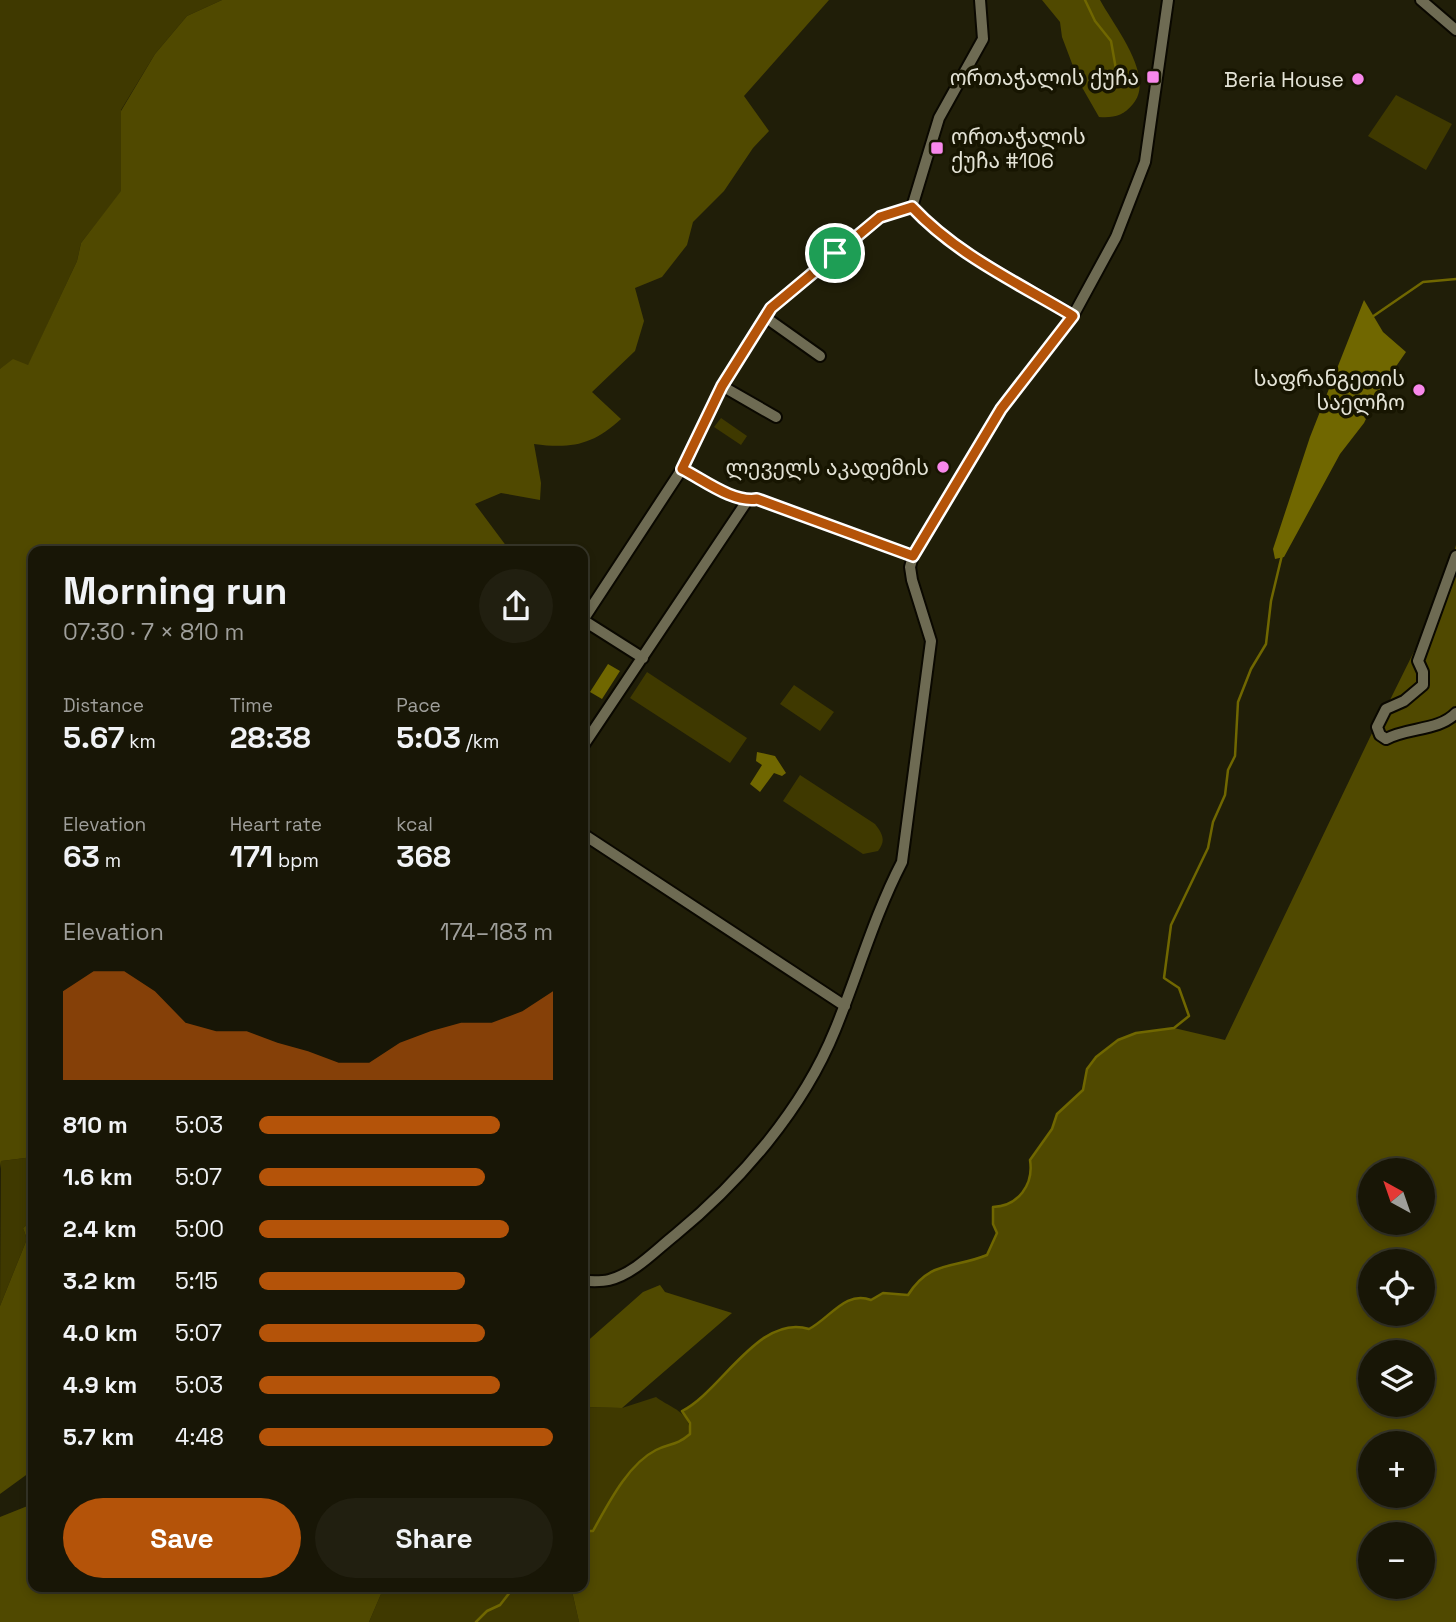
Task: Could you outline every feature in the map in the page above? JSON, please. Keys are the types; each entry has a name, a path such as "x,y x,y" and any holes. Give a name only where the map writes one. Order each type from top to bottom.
{"street":[{"path":"912,207 939,118 984,39 980,0"},
{"path":"588,1281 610,1280 630,1270 706,1210 756,1155 804,1090 834,1033 886,894 902,862 932,641 909,568 913,556 1001,409 1073,316 1116,237 1145,162 1168,0"},
{"path":"1421,0 1456,30"},
{"path":"912,207 926,222 991,270 1073,316"},
{"path":"588,612 682,469 722,386 765,317 787,292 819,271 835,253 880,217 912,207"},
{"path":"765,317 820,356"},
{"path":"722,386 776,417"},
{"path":"682,469 747,501 757,499 913,556"},
{"path":"588,739 747,501"},
{"path":"1456,556 1418,661 1423,672 1423,685 1404,701 1386,709 1377,727 1380,735 1387,739 1399,732 1448,722 1456,713"},
{"path":"588,623 643,658"},
{"path":"588,837 845,1006"}],"shaded area":[{"path":"0,0 222,0 187,16 155,54 121,110 121,192 81,243 77,261 28,366 0,369"},
{"path":"222,0 829,0 744,96 769,131 753,148 724,191 693,222 687,245 662,277 635,288 644,321 635,351 592,392 621,419 601,435 581,443 559,446 534,444 541,483 540,500 501,493 475,504 506,546 28,546 28,1158 1,1161 0,1169 0,369 13,359 28,365 77,261 81,243 121,191 121,111 155,54 187,16"},
{"path":"1042,0 1100,0 1123,37 1140,80 1139,93 1133,104 1122,114 1099,117 1079,82 1062,37 1060,22"},
{"path":"1396,95 1452,124 1426,170 1368,136"},
{"path":"1364,300 1383,332 1406,352 1381,388 1364,423 1340,454 1284,557 1275,559 1273,549 1310,437"},
{"path":"721,418 747,436 741,445 714,427"},
{"path":"1456,545 1456,1622 579,1622 572,1592 588,1592 588,1531 593,1531 612,1497 636,1465 656,1450 690,1434 690,1423 682,1411 712,1388 757,1343 791,1327 809,1329 838,1307 854,1299 871,1300 883,1293 908,1295 916,1284 934,1271 987,1254 997,1233 993,1224 993,1207 1010,1203 1027,1186 1030,1160 1052,1129 1057,1114 1083,1090 1087,1069 1096,1057 1118,1040 1136,1033 1174,1028 1225,1040 1373,731 1377,713 1390,700 1438,603"},
{"path":"608,664 620,671 602,699 590,692"},
{"path":"647,672 747,738 730,763 630,698"},
{"path":"794,685 834,712 820,731 780,704"},
{"path":"757,752 775,756 786,773 782,776 774,773 760,792 750,784 762,765 756,761"},
{"path":"800,775 875,824 882,838 878,851 863,854 783,801"},
{"path":"28,1158 28,1224 23,1228 27,1239 0,1306 1,1161"},
{"path":"28,1224 28,1474 0,1494 0,1306 27,1239 23,1228"},
{"path":"660,1285 665,1292 732,1313 622,1408 588,1407 588,1341 643,1292"},
{"path":"656,1397 683,1415 690,1434 681,1441 656,1450 637,1464 620,1486 593,1531 588,1531 588,1407 622,1408"},
{"path":"28,1506 28,1592 382,1592 369,1622 0,1622 0,1517"},
{"path":"382,1592 572,1592 579,1622 369,1622"}],"waterway":[{"path":"1085,0 1095,21 1111,41 1117,75"},
{"path":"1372,317 1423,282 1456,279"},
{"path":"588,1531 593,1531 636,1465 656,1450 690,1434 690,1423 682,1411 697,1401 757,1343 774,1332 791,1327 809,1329 838,1307 854,1299 871,1300 883,1293 908,1295 916,1284 934,1271 987,1255 997,1233 993,1224 993,1207 1010,1203 1027,1186 1030,1160 1052,1129 1057,1114 1083,1090 1087,1069 1096,1057 1118,1040 1136,1033 1174,1028 1189,1016 1179,988 1164,978 1171,925 1208,848 1213,822 1225,795 1228,770 1235,756 1238,702 1251,669 1266,644 1271,601 1282,555"},
{"path":"476,1622 487,1611 500,1605 510,1592"}],"place":[{"name":"ორთაჭალის ქუჩა","path":"1153,77"},
{"name":"Beria House","path":"1358,79"},
{"name":"ორთაჭალის ქუჩა #106","path":"937,148"},
{"name":"საფრანგეთის საელჩო","path":"1419,390"},
{"name":"ლეველს აკადემის","path":"943,467"}],"route":[{"path":"912,207 926,222 991,270 1073,316 1001,409 913,556 757,499 747,501 682,469 722,386 771,308 787,292 819,271 835,253 880,217 912,207"}]}
